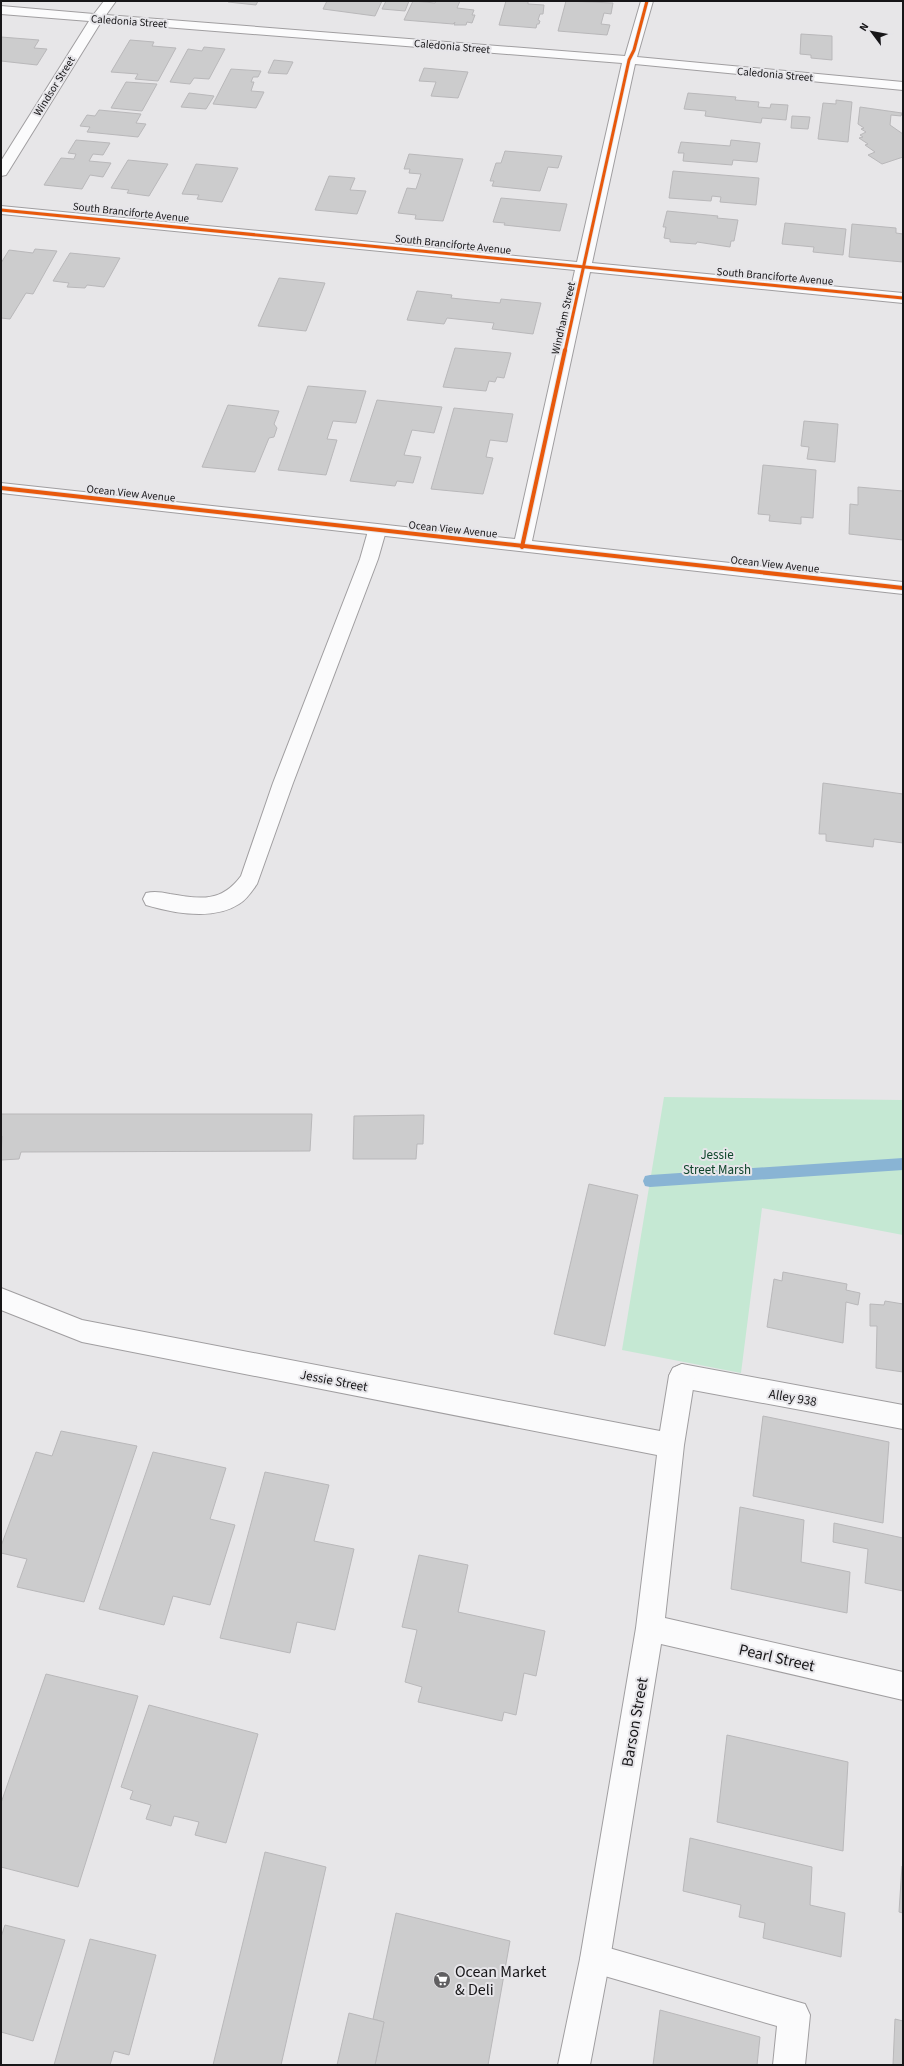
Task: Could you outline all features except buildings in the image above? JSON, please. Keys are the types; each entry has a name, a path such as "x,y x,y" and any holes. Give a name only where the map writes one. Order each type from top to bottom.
{"street":[{"name":"Windsor Street","path":"1,172 88,30 110,1"},
{"name":"Windham Street","path":"522,547 630,60 647,1"},
{"name":"Caledonia Street","path":"1,10 630,60 903,86"},
{"name":"South Branciforte Avenue","path":"1,210 903,298"},
{"name":"Ocean View Avenue","path":"1,488 376,531 903,588"},
{"path":"154,900 200,906 216,906 233,898 243,890 250,878 284,783 369,559 376,531"},
{"name":"Jessie Street","path":"1,1299 82,1331 671,1445"},
{"name":"Barson Street","path":"574,2065 595,1959 650,1628 671,1445 682,1376"},
{"name":"Alley 938","path":"682,1376 903,1417"},
{"name":"Pearl Street","path":"650,1628 903,1686"},
{"path":"595,1959 794,2015 789,2065"}],"green space":[{"name":"Jessie Street Marsh","path":"664,1097 903,1100 903,1235 762,1208 741,1373 622,1350"}],"waterway":[{"name":"Jessie Street Marsh","path":"650,1181 903,1164"}],"cycle path":[{"path":"522,547 629,60 634,50 647,1"},
{"path":"1,210 903,298"},
{"path":"1,488 903,588"}],"place":[{"name":"Ocean Market & Deli","path":"442,1980"}]}
